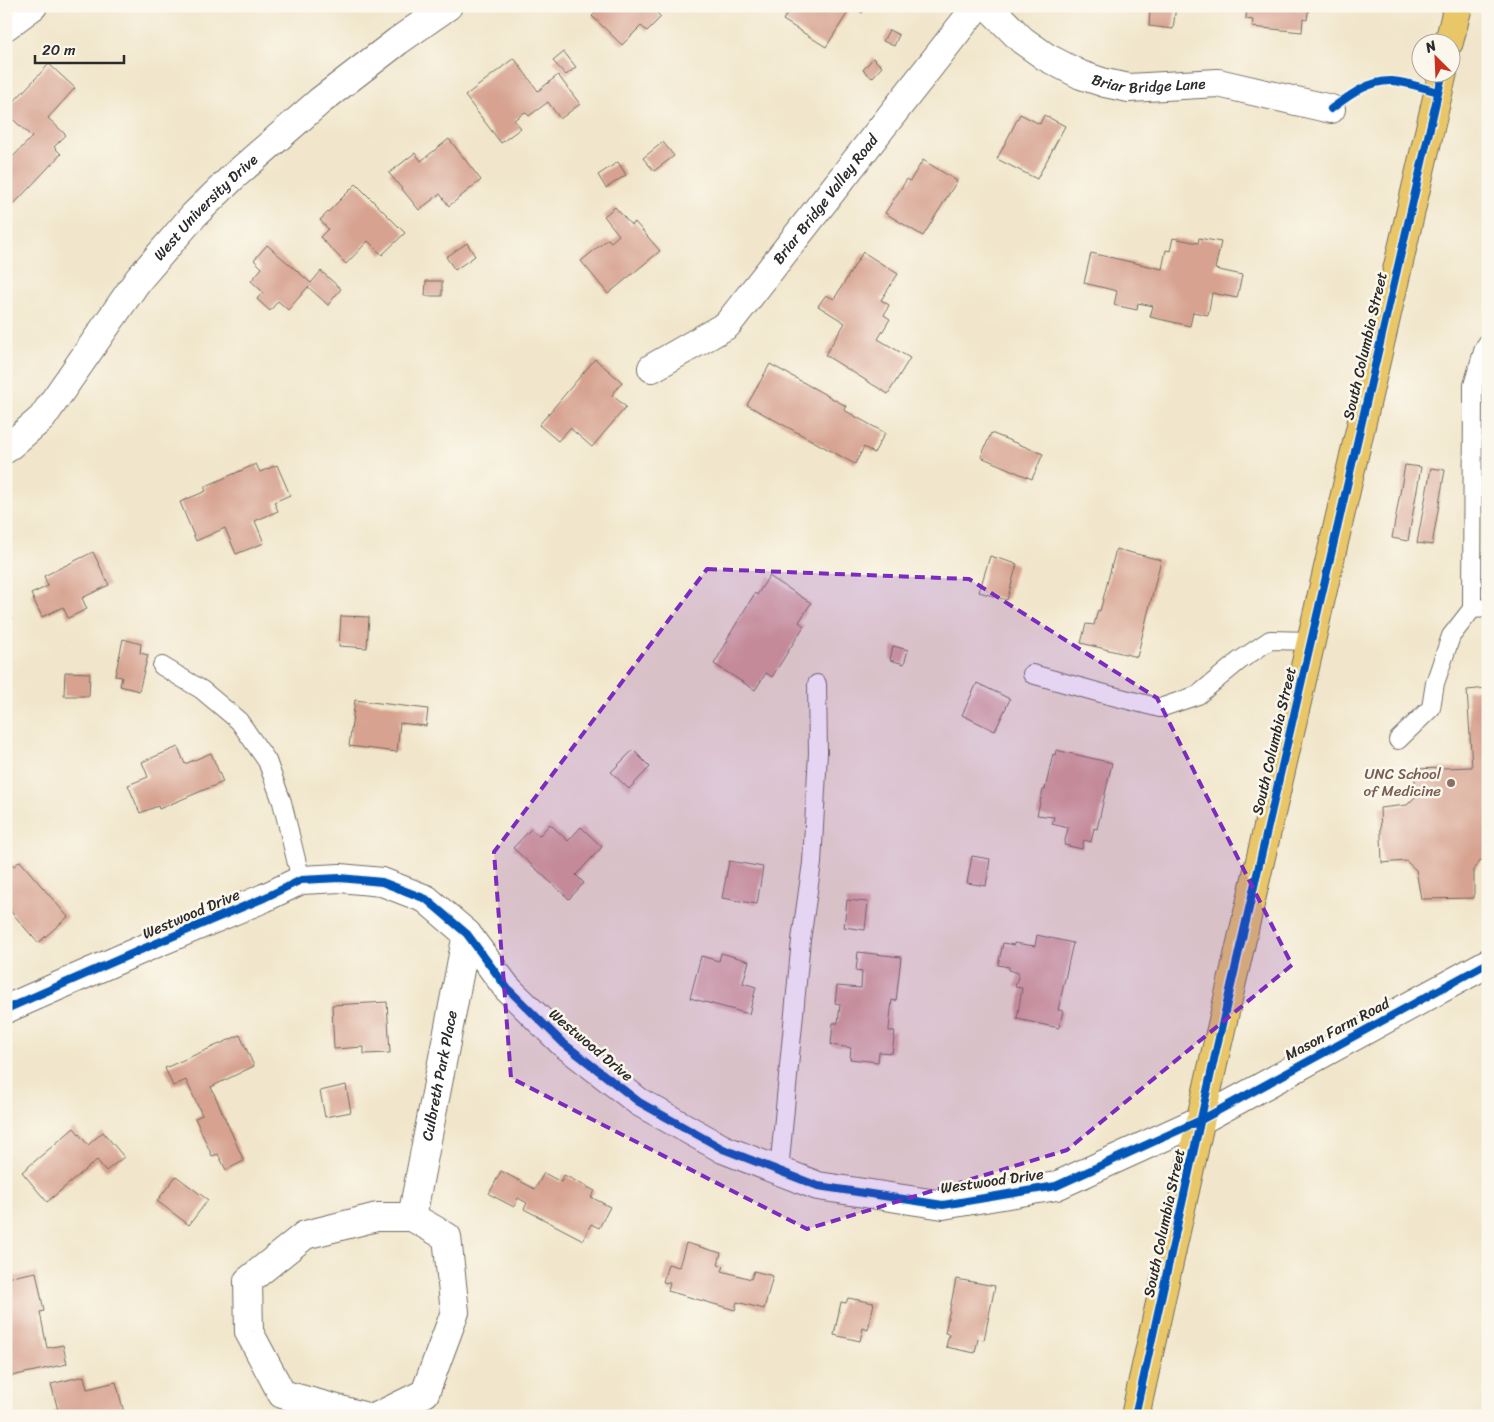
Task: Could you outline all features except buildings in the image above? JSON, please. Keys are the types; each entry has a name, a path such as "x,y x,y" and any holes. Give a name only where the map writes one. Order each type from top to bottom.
{"main road":[{"path":"1452,32 1458,6"},
{"name":"South Columbia Street","path":"1135,1416 1200,1120 1440,82"}],"street":[{"path":"6,26 33,6"},
{"name":"West University Drive","path":"6,449 42,418 138,280 194,215 234,176 320,101 398,41 448,6"},
{"name":"Briar Bridge Valley Road","path":"652,368 727,324 977,6"},
{"name":"Briar Bridge Lane","path":"988,6 1022,40 1046,57 1081,75 1105,83 1129,88 1218,83 1331,109"},
{"name":"Westwood Drive","path":"6,1009 264,898 301,880 340,878 382,882 426,899 467,934 507,988 556,1036 639,1102 723,1149 818,1186 943,1204 1056,1186 1200,1120"},
{"name":"Culbreth Park Place","path":"412,1217 467,934"},
{"name":"Mason Farm Road","path":"1200,1120 1488,963"},
{"path":"363,1416 282,1394 248,1332 248,1280 305,1235 377,1217 412,1217 447,1237 455,1312 425,1393 378,1416"}],"lane":[{"path":"1398,740 1431,708 1435,683 1451,636 1480,608 1473,385 1484,348 1488,342"},
{"path":"1032,674 1160,708 1198,695 1239,661 1270,640 1311,641"},
{"path":"162,666 202,690 239,722 267,761 282,802 301,880"},
{"path":"779,1171 801,940 812,863 818,753 817,684"}],"highlighted area":[{"path":"707,569 969,579 1157,698 1292,965 1067,1150 807,1229 511,1078 494,852"}],"cycle path":[{"path":"1331,109 1367,86 1384,81 1403,83 1438,92"},
{"path":"1135,1416 1215,1055 1441,82"},
{"path":"6,1009 264,898 301,880 340,878 382,882 426,899 467,934 507,988 563,1043 639,1102 723,1149 818,1186 943,1205 1056,1186 1201,1120 1488,963"}],"place":[{"name":"UNC School of Medicine","path":"1451,783"}]}
